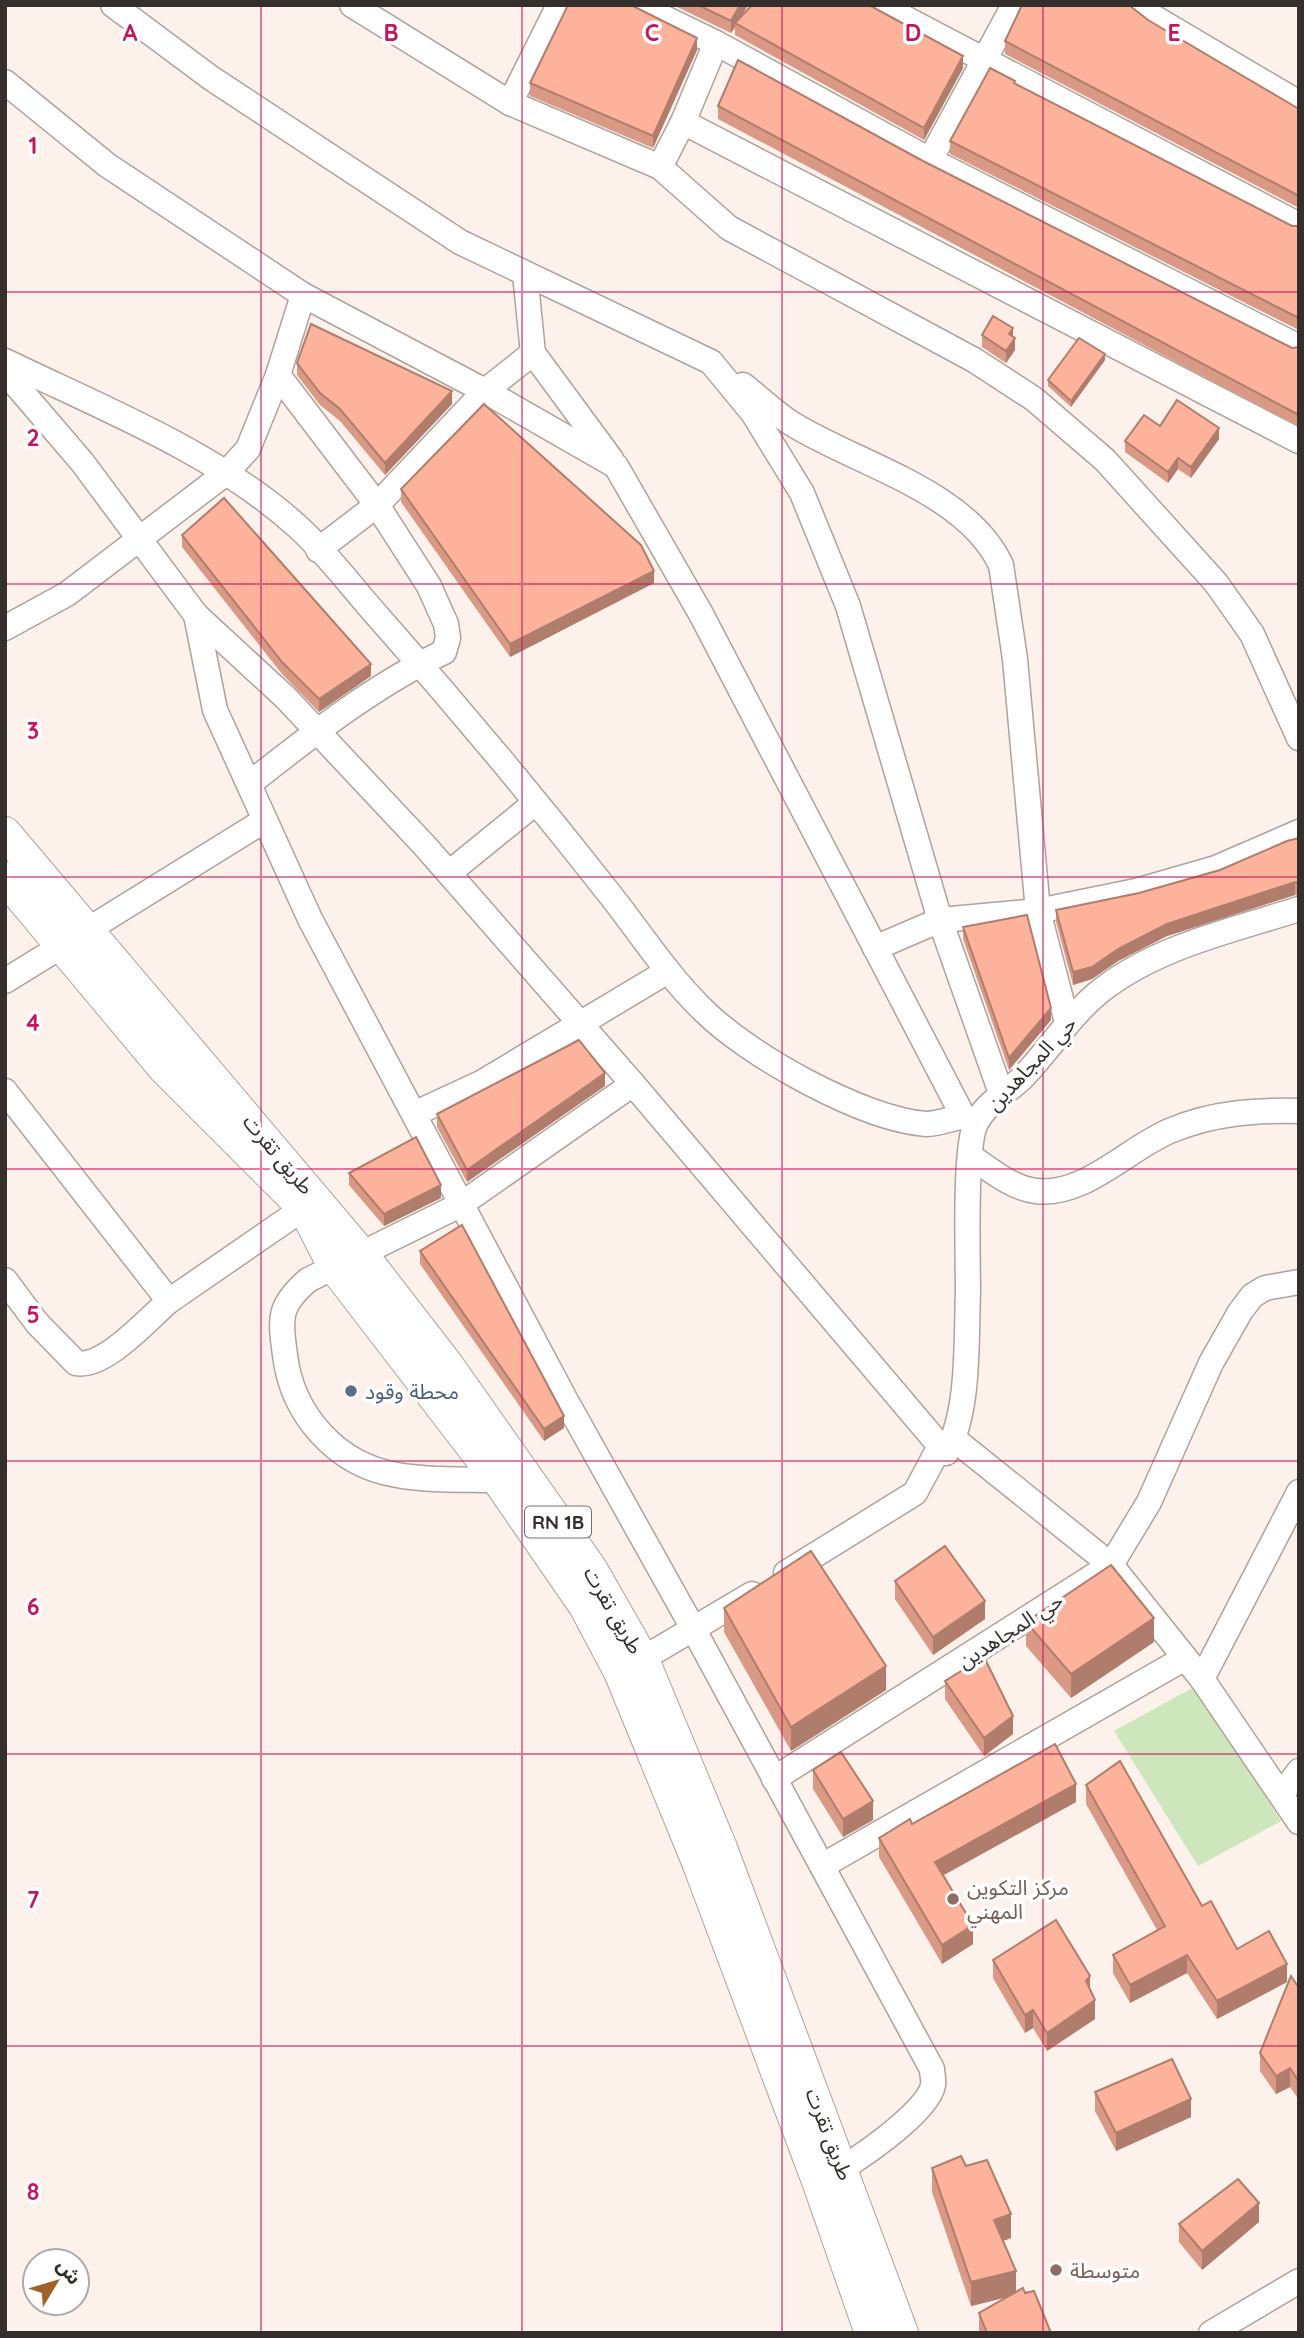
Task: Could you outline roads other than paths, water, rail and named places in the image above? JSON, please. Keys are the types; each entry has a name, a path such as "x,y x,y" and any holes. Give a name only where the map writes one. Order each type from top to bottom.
{"main road":[{"name":"طريق تقرت","path":"5,832 363,1256 448,1366 511,1477"},
{"name":"طريق تقرت","path":"5,878 164,1068 304,1208 335,1268 591,1569 631,1666 721,1849 831,2175 871,2333"},
{"name":"طريق تقرت","path":"831,2175 902,2333"}],"street":[{"path":"113,5 211,78 460,242 711,362 794,424 941,501 968,520 995,552 1001,565 1015,659 1038,911 1067,1022"},
{"path":"352,5 510,103 660,167 729,228 974,360 1034,399 1092,448 1216,583 1252,634 1298,735"},
{"path":"510,103 559,5"},
{"path":"638,5 716,43 930,160 1299,347"},
{"path":"880,5 1299,225"},
{"path":"930,160 1014,5"},
{"path":"1133,5 1299,103"},
{"path":"660,167 683,122 716,43"},
{"path":"5,82 107,164 303,295 485,391 616,466"},
{"path":"683,122 1299,441"},
{"path":"5,362 226,473 298,526 420,664 535,803 668,971 703,1011 742,1042 789,1073 842,1098 905,1120 929,1124 969,1120 701,614 616,466 533,353 524,274"},
{"path":"5,628 67,594 226,473 248,449 278,375 303,295"},
{"path":"318,550 377,505 485,391 533,353"},
{"path":"711,362 753,413 802,493 848,606 940,920 1001,1093"},
{"path":"5,372 82,462 196,615 317,731 449,873 947,1444 1111,1565 1202,1679 1299,1822"},
{"path":"249,784 317,731 420,664 444,652 448,638 446,624 429,586 377,505 278,375"},
{"path":"196,615 215,710 310,919 460,1205 918,2037 932,2069 933,2087 916,2112 831,2175"},
{"path":"449,873 535,803"},
{"path":"5,981 265,820"},
{"path":"876,948 940,920 1038,911 1136,891 1216,868 1299,832"},
{"name":"حي المجاهدين","path":"947,1444 966,1354 969,1120 1020,1080 1067,1022 1103,989 1142,964 1184,947 1299,909"},
{"path":"414,1114 481,1083 668,971"},
{"path":"511,1477 396,1475 357,1461 321,1435 307,1418 290,1380 281,1314 289,1296 308,1280 363,1256 460,1205 633,1084"},
{"path":"5,1091 169,1301"},
{"path":"970,1156 1017,1187 1038,1192 1062,1189 1173,1129 1218,1116 1260,1110 1299,1111"},
{"path":"5,1280 37,1323 76,1363 85,1365 106,1355 169,1301 304,1208"},
{"path":"1111,1565 1149,1503 1211,1363 1240,1312 1252,1296 1265,1288 1299,1282"},
{"path":"631,1666 915,1493 947,1444"},
{"path":"1202,1679 1299,1492"},
{"name":"حي المجاهدين","path":"774,1779 1111,1565"},
{"path":"822,1866 1185,1658"},
{"path":"1281,1796 1299,1771"},
{"path":"1211,2333 1299,2281"}],"place":[{"name":"محطة وقود","path":"351,1391"},
{"name":"مركز التكوين المهني","path":"953,1899"},
{"name":"متوسطة","path":"1056,2270"}]}
